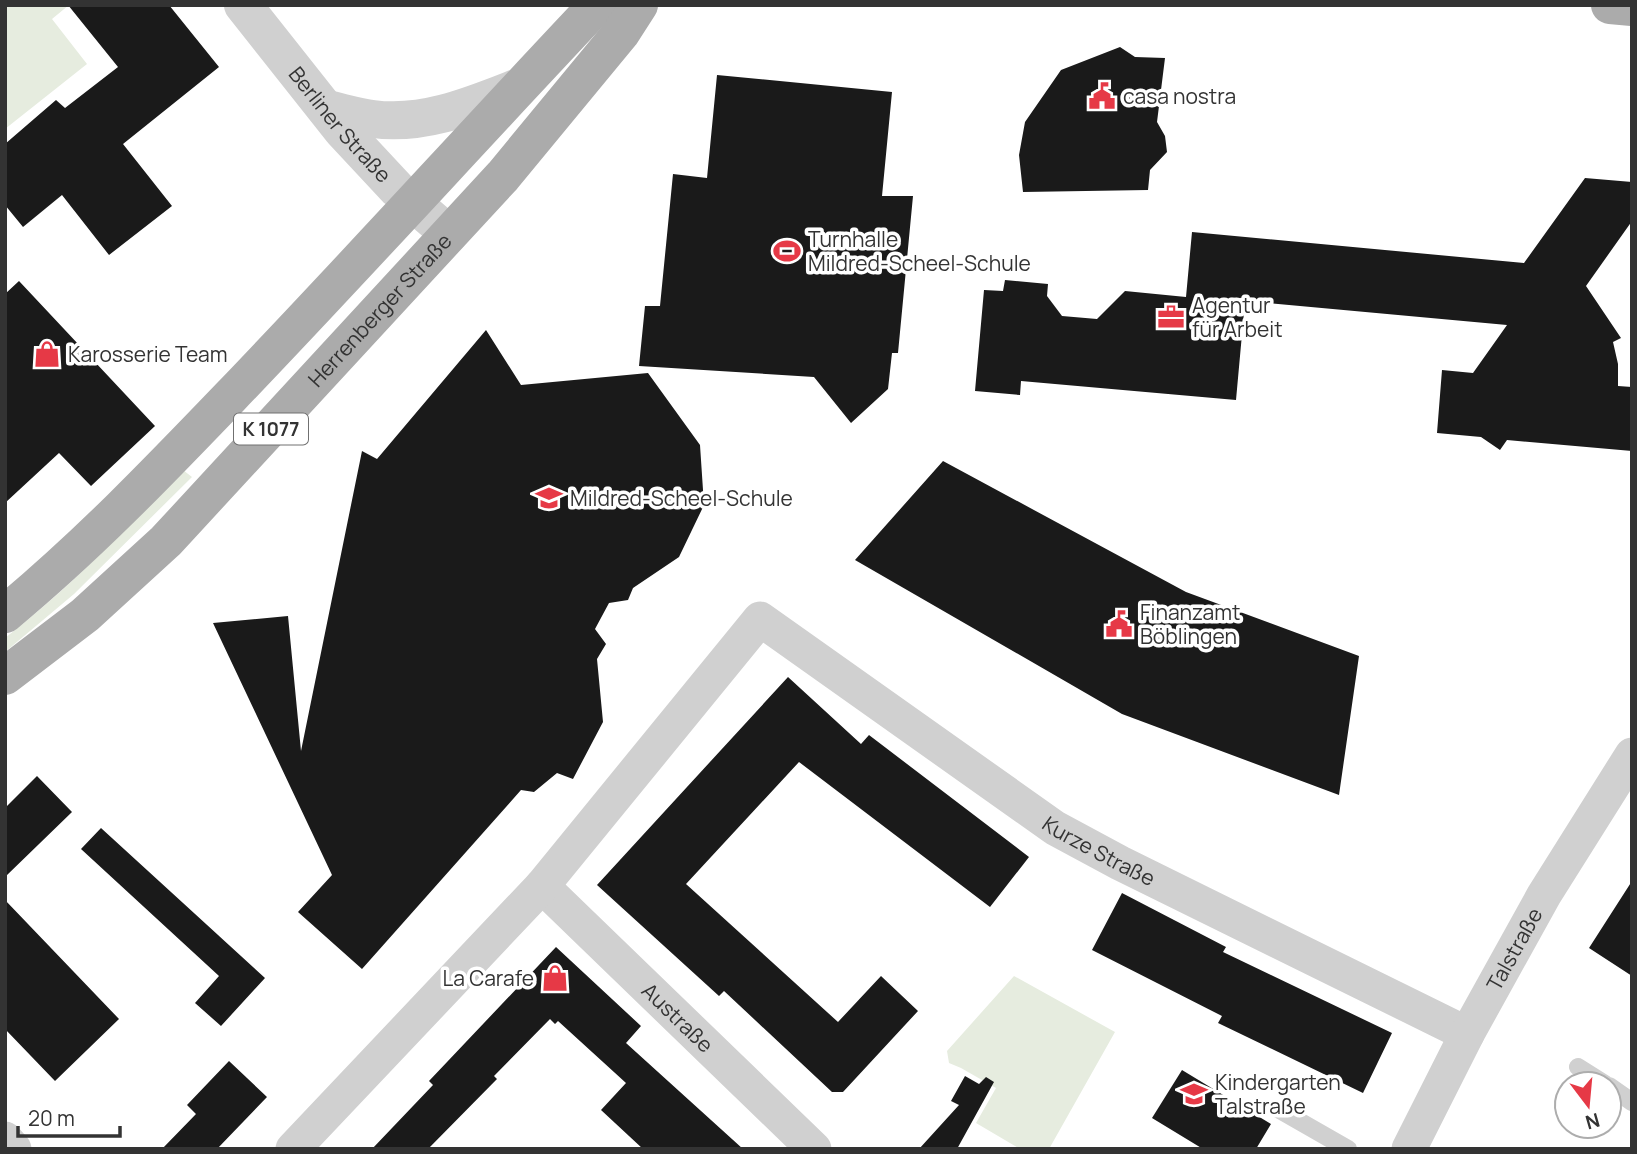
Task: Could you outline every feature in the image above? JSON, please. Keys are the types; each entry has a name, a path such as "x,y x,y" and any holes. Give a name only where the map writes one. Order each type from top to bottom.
{"main road":[{"path":"619,14 661,5"},
{"name":"K 1077","path":"5,614 56,572 120,511 414,204 519,87 619,14"},
{"name":"Herrenberger Straße","path":"5,676 85,615 166,541 503,176 619,14"}],"street":[{"name":"Berliner Straße","path":"243,5 342,131 380,173 449,234"},
{"path":"326,109 374,119 413,120 444,114 519,87"},
{"name":"Kurze Straße","path":"542,886 760,619 1055,828 1120,863 1467,1034"},
{"name":"Talstraße","path":"1409,1149 1467,1034 1544,895 1632,755"},
{"path":"293,1149 542,886"},
{"name":"Austraße","path":"542,886 814,1149"},
{"path":"5,1139 14,1149"}],"lane":[{"path":"1578,1067 1583,1070"},
{"path":"1278,1109 1348,1149"}],"shaded area":[{"path":"5,5 69,5 52,19 87,64 5,129"},
{"path":"183,470 192,477 74,594 5,652 5,638 75,578"},
{"path":"1014,976 1115,1032 1049,1149 1020,1149 976,1123 996,1088 949,1063 947,1051"}],"building":[{"path":"68,5 169,5 219,67 123,144 172,206 109,255 62,195 23,227 5,205 5,144 56,100 65,108 118,67"},
{"name":"casa nostra","path":"1120,47 1135,57 1165,58 1157,122 1165,136 1167,152 1150,170 1148,190 1023,192 1019,155 1025,122 1061,70"},
{"path":"717,75 892,92 882,196 913,196 898,353 892,353 888,389 851,423 814,377 639,366 645,306 660,306 673,174 707,178"},
{"path":"1585,178 1632,182 1632,221 1586,286 1621,338 1613,342 1618,364 1618,386 1632,387 1632,451 1507,440 1500,450 1481,437 1437,433 1442,370 1473,373 1507,325 1245,301 1236,400 1021,381 1020,395 975,391 984,290 1003,291 1005,280 1048,284 1047,296 1062,316 1097,319 1125,291 1186,297 1192,232 1524,263"},
{"name":"Karosserie Team","path":"19,281 155,426 91,486 59,453 5,503 5,294"},
{"path":"486,330 521,385 648,373 700,445 704,505 679,557 633,588 628,600 609,603 595,629 606,644 597,659 603,722 573,779 557,773 534,792 521,790 362,969 298,912 332,875 213,623 288,616 301,751 362,451 377,459"},
{"name":"Finanzamt Böblingen","path":"943,461 1186,592 1359,656 1339,795 1122,714 855,560"},
{"path":"788,677 861,744 869,735 1029,857 990,907 799,762 686,884 838,1022 881,976 918,1011 843,1092 832,1092 724,991 719,996 597,885"},
{"path":"37,776 72,812 5,877 5,808"},
{"path":"101,828 265,978 221,1026 195,1003 219,976 81,849"},
{"path":"1632,881 1632,976 1589,948"},
{"path":"1122,893 1226,947 1223,952 1392,1033 1363,1093 1218,1023 1222,1016 1092,950"},
{"path":"5,900 119,1019 55,1081 5,1029"},
{"path":"556,947 641,1026 626,1043 743,1149 643,1149 601,1110 626,1083 558,1021 555,1024 550,1019 494,1076 497,1079 428,1149 372,1149 433,1085 429,1081"},
{"path":"229,1061 267,1097 217,1149 162,1149 196,1114 187,1105"},
{"name":"Kindergarten Talstraße","path":"1182,1070 1271,1124 1256,1149 1203,1149 1152,1118"},
{"path":"965,1076 979,1084 986,1077 994,1082 957,1149 919,1149 959,1105 951,1101"}],"place":[{"name":"casa nostra","path":"1102,96"},
{"name":"Turnhalle Mildred-Scheel-Schule","path":"787,251"},
{"name":"Agentur für Arbeit","path":"1171,317"},
{"name":"Karosserie Team","path":"47,354"},
{"name":"Mildred-Scheel-Schule","path":"549,498"},
{"name":"Finanzamt Böblingen","path":"1119,624"},
{"name":"La Carafe","path":"555,978"},
{"name":"Kindergarten Talstraße","path":"1194,1094"}]}
